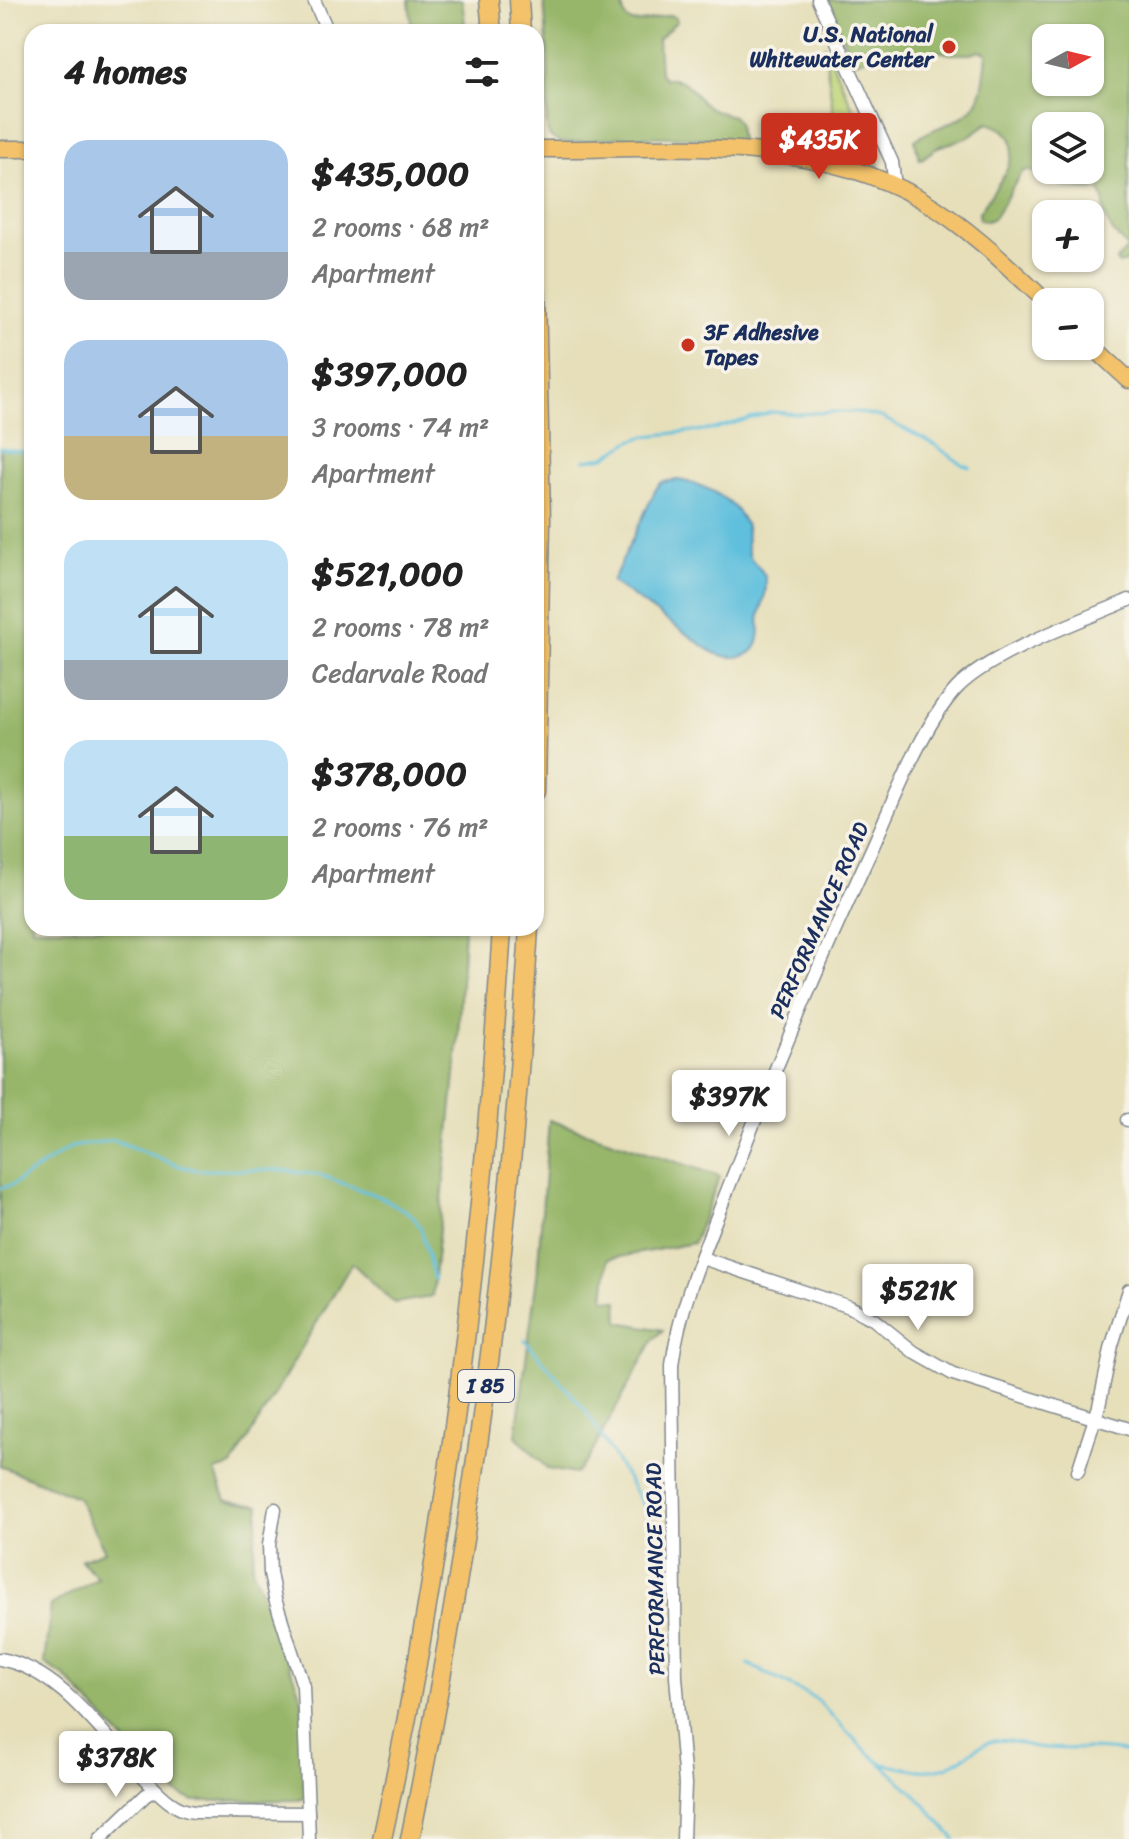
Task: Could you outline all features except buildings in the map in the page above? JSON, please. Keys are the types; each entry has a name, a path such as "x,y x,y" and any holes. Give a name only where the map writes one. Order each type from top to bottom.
{"highway":[{"path":"489,0 491,24"},
{"path":"519,0 520,24"},
{"name":"I 85","path":"381,1839 433,1561 468,1317 485,1154 501,936"},
{"name":"I 85","path":"410,1839 442,1672 479,1435 497,1296 522,1044 529,936"},
{"path":"422,1839 433,1784 442,1672"}],"main road":[{"path":"0,149 24,149"},
{"path":"544,149 769,152 817,159 895,186 964,228 1032,289"},
{"path":"1104,357 1129,380"}],"street":[{"path":"314,0 324,24"},
{"path":"818,0 892,162 895,186"},
{"name":"PERFORMANCE ROAD","path":"683,1839 685,1784 676,1677 672,1365 678,1327 702,1258 798,1011 937,715 957,688 987,666 1129,600"},
{"path":"702,1258 850,1307 873,1319 914,1352 953,1374 1129,1429"},
{"path":"1078,1471 1096,1418 1112,1345 1129,1290"},
{"path":"275,1509 269,1545 270,1573 275,1599 303,1686 309,1839"},
{"path":"0,1659 29,1668 56,1684 156,1790 174,1805 189,1812 308,1813"},
{"path":"100,1839 146,1795 156,1790"}],"green space":[{"path":"409,0 462,0 465,24 411,24"},
{"path":"544,0 622,0 623,11 632,22 671,15 676,18 677,21 658,39 660,73 664,78 684,82 709,108 733,116 738,123 740,141 643,137 566,143 553,139 547,126 548,66"},
{"path":"827,0 1129,0 1129,261 1119,264 1116,261 1128,247 1109,225 1099,190 1070,189 1059,184 1104,184 1104,112 1032,112 1032,172 1022,172 994,218 987,221 979,219 979,212 1010,162 1011,141 1006,132 988,123 966,138 938,147 919,159 915,140 959,119 975,105 981,94 987,53 951,54 934,50 925,53 895,52 855,61 851,59"},
{"name":"U.S. National Whitewater Center","path":"824,45 880,168 839,155"},
{"path":"0,448 24,452 24,936 464,936 457,1056 432,1297 394,1303 352,1263 232,1466 215,1471 226,1500 259,1505 252,1567 302,1699 305,1798 194,1801 176,1793 63,1675 44,1663 51,1605 98,1578 80,1560 105,1551 77,1497 0,1466"},
{"path":"549,1120 720,1176 693,1243 608,1259 604,1299 618,1301 619,1322 663,1330 653,1340 588,1460 575,1474 548,1469 516,1436 537,1276"}],"water":[{"path":"678,480 699,485 728,501 742,517 746,527 749,556 763,573 766,586 759,617 759,638 753,651 747,654 734,657 714,653 612,582 656,489 662,482"}],"waterway":[{"path":"585,460 605,457 646,436 714,429 772,412 856,412 881,417 970,467"},
{"path":"0,448 24,452"},
{"path":"0,1188 12,1185 71,1147 114,1140 179,1166 198,1170 280,1170 320,1175 383,1198 411,1214 421,1228 434,1279"},
{"path":"525,1340 586,1411 644,1506 660,1539"},
{"path":"748,1664 816,1699 859,1744 914,1793 955,1839"},
{"path":"884,1764 920,1770 938,1769 999,1740 1036,1747 1129,1753"}],"place":[{"name":"U.S. National Whitewater Center","path":"949,47"},
{"name":"3F Adhesive Tapes","path":"688,345"}]}
